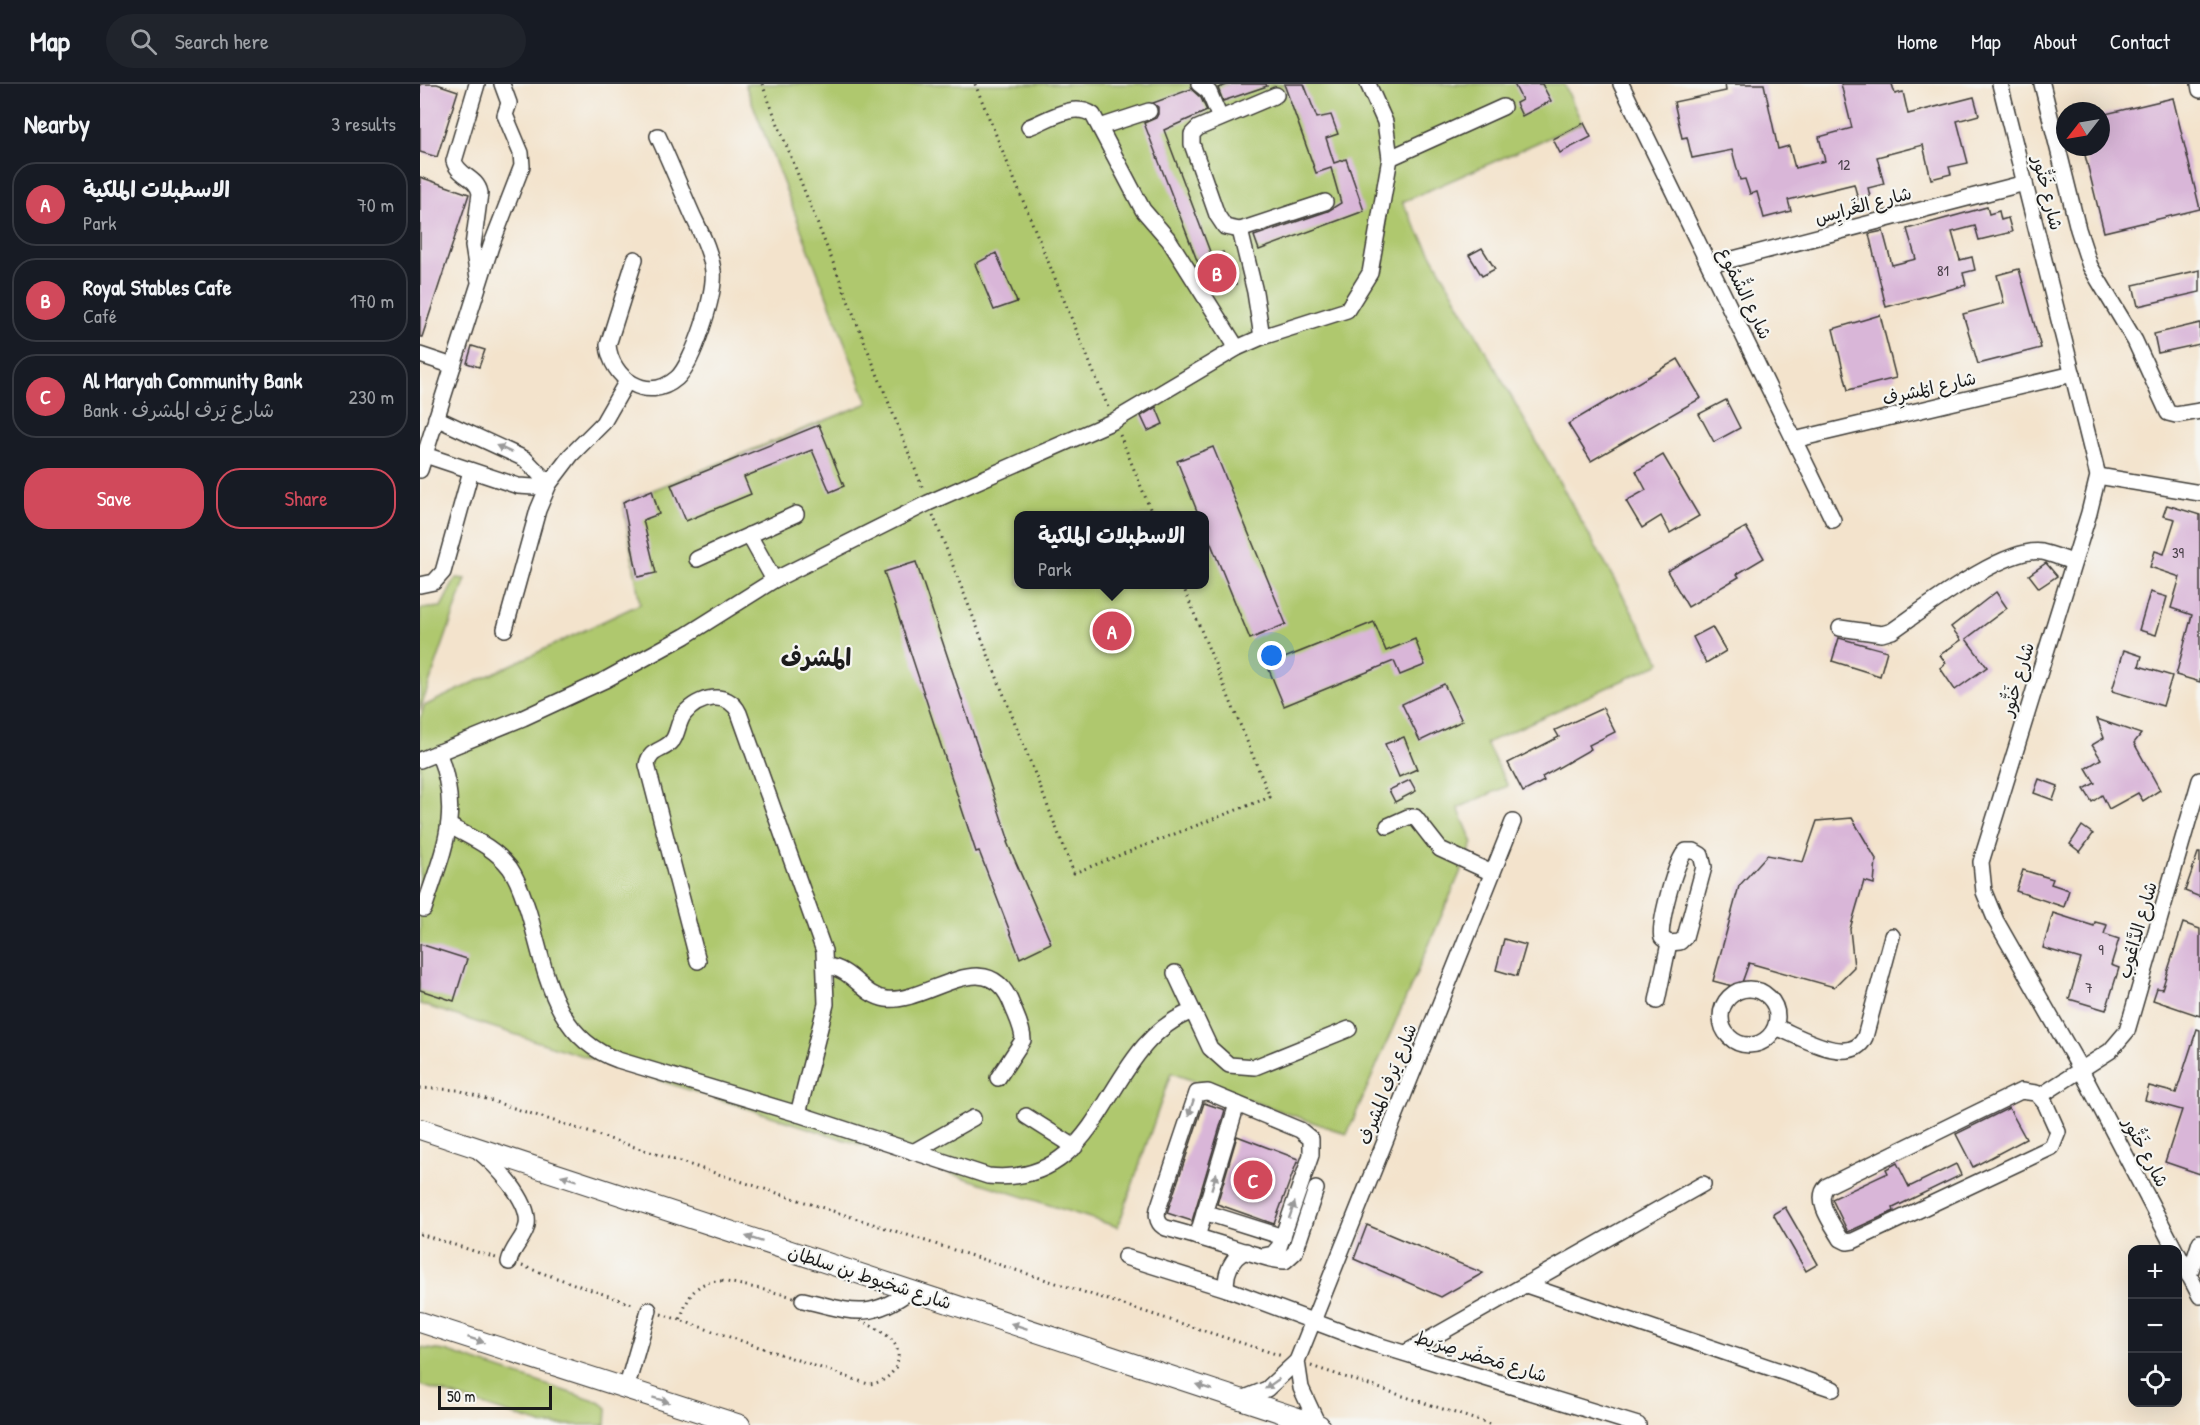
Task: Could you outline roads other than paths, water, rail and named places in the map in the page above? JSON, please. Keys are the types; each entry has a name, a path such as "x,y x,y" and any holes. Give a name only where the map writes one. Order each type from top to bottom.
{"main road":[{"name":"شارع شخبوط بن سلطان","path":"420,1129 1319,1425"},
{"path":"420,1322 740,1425"}],"street":[{"path":"477,84 454,161 456,166 479,185 473,246 479,284"},
{"path":"502,84 509,103 505,115 521,153 522,166 479,284 422,463 471,471 518,486 534,487 549,484"},
{"path":"1199,84 1209,92 1220,118"},
{"path":"420,760 605,680 685,636 774,580 928,502 1114,421 1237,348 1262,336 1347,310 1370,273 1390,158 1385,122 1368,84"},
{"name":"شارع خَنُّور","path":"2000,84 2098,476 1981,862 1984,892 1996,921 2080,1070 2172,1245"},
{"path":"2042,84 2078,229 2090,266 2135,341 2168,413 2176,415 2200,411"},
{"path":"2199,84 2200,90"},
{"name":"شارع الشُّمُوع","path":"1624,85 1833,520"},
{"path":"1276,95 1194,130 1191,139 1220,221 1226,227 1240,230 1325,201"},
{"path":"1390,158 1503,107"},
{"path":"1029,127 1077,109 1093,115 1143,210 1169,240 1237,348"},
{"path":"1100,127 1149,111"},
{"path":"635,259 608,345 613,365 627,381 644,388 661,387 683,371 713,286 714,273 708,249 658,136"},
{"name":"شارع الغَرايِس","path":"1710,265 2025,183"},
{"path":"1240,230 1255,292 1262,336"},
{"path":"420,355 453,366"},
{"name":"شارع المُشرِف","path":"1794,440 2073,374"},
{"path":"505,629 538,510 549,484 571,455 603,423 627,381"},
{"path":"436,418 525,459 549,484"},
{"path":"420,585 434,582 443,572 471,471"},
{"path":"2098,476 2200,493"},
{"path":"697,559 796,514"},
{"path":"749,535 774,580"},
{"path":"1840,628 1882,634 1892,631 1982,570 2016,555 2041,552 2073,562"},
{"path":"698,961 647,765 651,754 672,740 680,720 687,711 712,697 718,697 731,701 739,712 818,929 827,966 828,985 823,1023 798,1114"},
{"path":"424,909 450,826 450,795 438,752"},
{"name":"شارع الدَّاعُوب","path":"2040,1096 2117,1045 2131,1023 2200,780"},
{"path":"1388,826 1404,818 1415,817 1440,849 1492,873"},
{"name":"شارع يَرف المشرف","path":"1242,1400 1273,1385 1298,1361 1513,822"},
{"path":"450,826 497,853 512,871 522,892 558,1007 572,1031 593,1049 618,1060 798,1114 988,1176 1004,1178 1027,1175 1050,1167 1075,1147 1145,1043 1167,1023 1193,1011"},
{"path":"1694,850 1701,855 1704,862 1686,934 1680,942 1669,943 1661,934 1664,915 1680,857 1686,851 1694,850"},
{"path":"1776,1027 1841,1052 1858,1047 1865,1037 1892,936"},
{"path":"1657,1001 1669,943"},
{"path":"827,966 846,971 875,996 890,999 945,983 980,976 999,982 1007,992 1023,1040 998,1078"},
{"path":"1175,973 1215,1055 1238,1068 1255,1067 1349,1029"},
{"path":"2021,1091 2032,1091 2040,1096 2058,1132 2052,1147 1850,1242 1841,1239 1821,1200 1822,1192 1827,1186 2021,1091"},
{"path":"1263,1256 1277,1251 1311,1155 1312,1144 1308,1135 1300,1130 1208,1092 1197,1093 1158,1209 1157,1219 1162,1226 1279,1261 1292,1256 1316,1189"},
{"path":"1197,1237 1237,1104"},
{"path":"1026,1116 1075,1147"},
{"path":"913,1152 973,1118"},
{"path":"471,1145 506,1179 527,1215 525,1232 512,1250 509,1262"},
{"path":"1405,1353 1703,1184"},
{"path":"1204,1212 1283,1237"},
{"path":"2189,1276 2200,1242"},
{"path":"1221,1244 1226,1259 1221,1287"},
{"path":"1221,1287 1233,1261 1246,1251"},
{"name":"شارع مَحضَر صِرَيط","path":"1125,1257 1221,1287 1405,1353 1638,1425"},
{"path":"2182,1262 2200,1296"},
{"path":"1526,1285 1833,1389"},
{"path":"803,1300 861,1312 890,1307 911,1290"},
{"path":"626,1389 649,1310"},
{"path":"1298,1361 1301,1388 1319,1425"}],"place":[{"name":"Royal Stables Cafe","path":"1217,273"},
{"name":"الاسطبلات الملكية","path":"1112,631"},
{"name":"Al Maryah Community Bank","path":"1253,1180"}],"district":[{"name":"المشرف","path":"816,657"}]}
